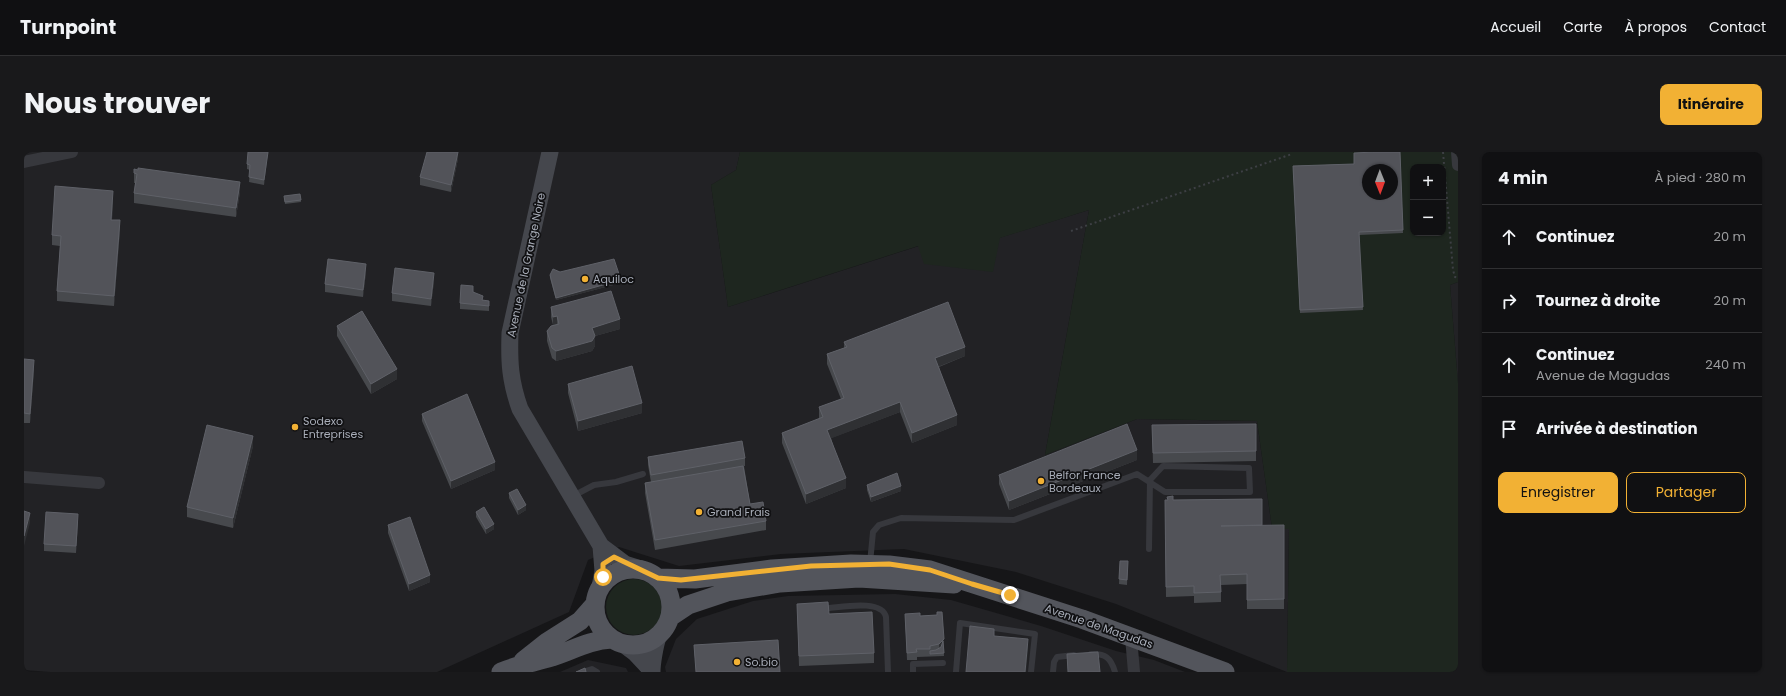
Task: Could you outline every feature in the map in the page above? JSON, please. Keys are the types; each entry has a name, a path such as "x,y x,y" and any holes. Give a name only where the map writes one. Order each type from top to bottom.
{"main road":[{"name":"Avenue de Magudas","path":"658,578 695,579 772,569 870,564 930,570 1010,595 1131,637 1225,672"},
{"path":"629,569 641,569 658,578 666,586 672,606 670,617 666,628 658,636 647,643 635,645 618,642 584,644 552,657 510,668 580,621 608,578 618,572 629,569"},
{"name":"Avenue de Magudas","path":"670,617 688,605 727,592 780,583 859,578 972,584"},
{"path":"598,595 595,614 598,624 618,642"}],"street":[{"path":"24,162 39,155 72,152"},
{"name":"Avenue de la Grange Noire","path":"550,152 510,333 509,360 512,385 520,409 601,546 625,564 641,569"},
{"path":"1457,152 1458,165"},
{"path":"24,477 99,483"},
{"name":"Avenue de la Grange Noire","path":"598,595 603,571 601,546"},
{"path":"651,671 658,636"},
{"path":"1131,637 1134,672"},
{"path":"618,642 635,652 651,671"}],"lane":[{"path":"870,564 873,532 880,524 901,518 1014,520 1137,474 1150,480 1166,492 1250,492 1250,468 1163,466 1150,480 1149,549"},
{"path":"572,497 594,485 616,482 643,474"},
{"path":"828,608 870,606 878,607 883,610 886,617 888,672"},
{"path":"956,672 960,623 1035,634 1031,672"},
{"path":"1052,672 1054,662 1057,657 1095,654 1108,657 1113,664 1115,672"},
{"path":"913,672 913,664 943,663"},
{"path":"582,672 592,669 597,672"}],"path":[{"path":"1442,152 1453,270 1455,277 1458,278"},
{"path":"1071,231 1292,154"}],"shaded area":[{"path":"24,152 740,152 736,170 711,185 728,307 919,246 999,238 1089,210 1045,455 1137,419 1257,421 1272,528 1289,528 1287,672 1116,604 1016,572 904,549 781,554 679,566 619,547 588,560 569,612 437,672 50,672 24,670"},
{"path":"740,152 1458,152 1458,282 1450,285 1458,383 1458,672 1287,672 1289,529 1272,528 1257,421 1137,419 1045,455 1089,210 1000,238 993,272 924,264 918,246 728,307 711,185 736,170"},
{"path":"1458,282 1458,383 1450,285"},
{"path":"634,579 645,581 654,587 660,596 662,607 660,618 654,627 645,633 634,635 623,633 614,627 608,618 606,607 608,596 614,587 623,581"},
{"path":"895,594 951,600 1041,626 1116,651 1154,660 1185,672 666,672 665,667 676,639 697,619 753,601 788,596"},
{"path":"588,660 626,668 628,672 560,672"}],"building":[{"path":"248,152 268,152 264,180 249,177 250,165 247,164"},
{"path":"427,152 458,152 451,185 420,177"},
{"path":"1400,152 1403,230 1359,232 1363,307 1300,310 1293,166 1354,164 1354,153"},
{"path":"138,168 240,182 236,208 134,193 137,174 134,173 134,169 138,170"},
{"path":"55,186 113,191 111,220 120,220 114,296 57,291 61,236 52,235"},
{"path":"300,194 301,200 285,202 284,196"},
{"path":"328,259 366,264 363,290 325,284"},
{"name":"Aquiloc","path":"614,259 621,280 556,298 550,275 553,269 560,272"},
{"path":"395,268 434,273 431,299 392,293"},
{"path":"461,285 473,286 473,292 483,296 482,300 489,301 489,306 460,303"},
{"path":"611,291 620,319 592,328 595,336 592,341 556,351 552,348 547,331 551,326 559,324 557,316 553,317 551,307"},
{"path":"948,302 965,347 935,358 957,415 912,433 900,402 827,430 846,478 806,494 782,433 823,417 819,407 844,398 827,354 847,347 844,342"},
{"path":"362,311 397,369 371,384 337,326"},
{"path":"24,359 34,360 30,414 24,413"},
{"path":"632,366 642,403 578,421 568,384"},
{"path":"467,394 495,462 451,481 422,414"},
{"path":"1127,424 1137,450 1009,501 999,475"},
{"path":"1256,424 1256,451 1153,453 1152,425"},
{"path":"207,425 253,436 233,518 187,507"},
{"path":"742,441 745,458 651,475 648,457"},
{"name":"Grand Frais","path":"743,466 750,504 763,502 766,521 655,540 645,483"},
{"path":"897,473 901,486 871,497 867,485"},
{"path":"517,489 526,505 518,510 509,493"},
{"path":"1173,496 1173,500 1262,499 1262,525 1221,526 1284,525 1284,599 1247,600 1247,574 1220,575 1221,592 1194,593 1194,586 1166,587 1165,500 1168,500 1167,497"},
{"path":"484,507 494,524 486,529 476,512"},
{"path":"24,511 30,513 24,536"},
{"path":"46,512 78,514 76,546 44,544"},
{"path":"410,517 430,575 409,584 388,525"},
{"path":"1120,561 1128,561 1127,580 1119,579"},
{"path":"828,602 829,614 872,612 874,653 799,656 797,604"},
{"path":"937,612 942,612 944,639 939,644 930,646 930,649 916,649 917,652 907,653 905,614 920,613 920,616 937,615"},
{"path":"970,626 994,629 994,636 1028,639 1025,672 966,672"},
{"name":"So.bio","path":"778,640 780,672 696,672 694,645"},
{"path":"943,641 944,653 930,654 930,651 941,647"},
{"path":"1098,652 1100,672 1068,672 1067,654"},
{"path":"585,668 586,672 576,672"}],"place":[{"name":"Aquiloc","path":"585,279"},
{"name":"Sodexo Entreprises","path":"295,427"},
{"name":"Belfor France Bordeaux","path":"1041,481"},
{"name":"Grand Frais","path":"699,512"},
{"name":"So.bio","path":"737,662"}],"route":[{"path":"603,577 603,564 614,557 625,564 650,572 658,578 681,580 734,575 772,569 850,564 889,564 930,570 1010,595"}]}
